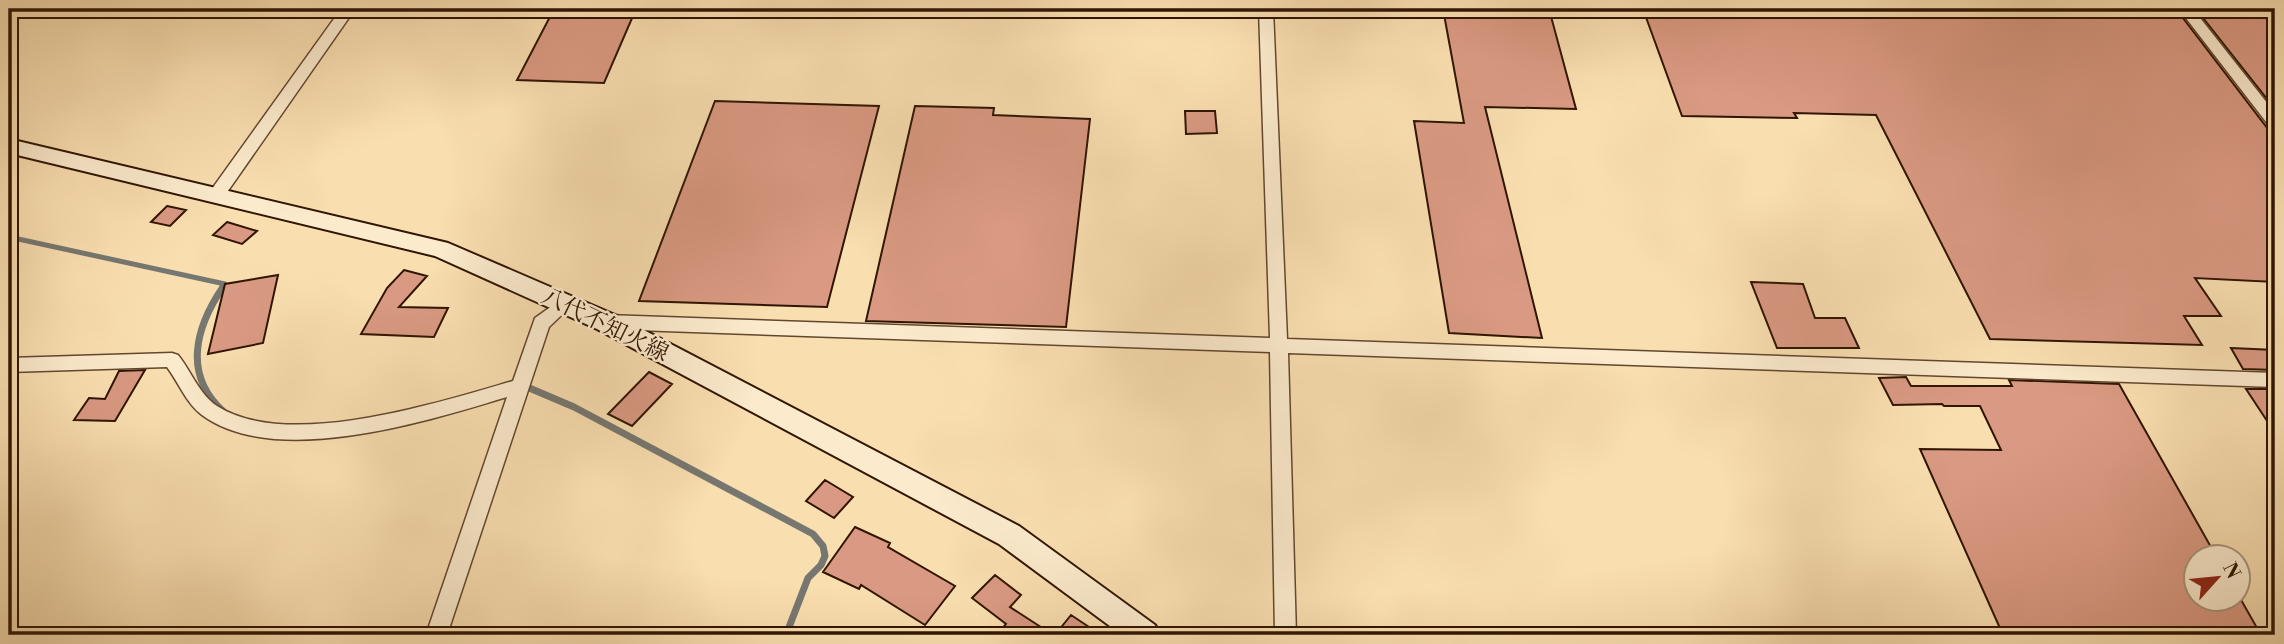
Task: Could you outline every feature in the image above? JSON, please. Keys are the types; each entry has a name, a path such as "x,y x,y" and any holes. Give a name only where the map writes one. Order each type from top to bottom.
{"main road":[{"name":"八代不知火線","path":"9,146 215,197 440,248 606,322 1009,535 1145,635"}],"street":[{"path":"215,197 348,9"},
{"path":"1266,9 1279,348 1285,635"},
{"path":"2186,9 2275,123"},
{"path":"437,635 541,323 563,305"},
{"path":"606,322 1279,348 2275,380"},
{"path":"9,365 172,360 183,373 189,390 209,410 229,421 261,429 320,431 363,426 453,406 519,386"}],"building":[{"path":"554,9 636,9 604,83 517,80"},
{"path":"1443,9 1549,9 1576,109 1485,107 1542,338 1449,333 1414,121 1464,123"},
{"path":"1643,9 2176,9 2268,129 2275,130 2275,282 2195,278 2221,316 2184,316 2202,345 1990,339 1876,115 1794,113 1797,118 1682,116"},
{"path":"2196,9 2275,9 2275,109"},
{"path":"715,101 879,106 827,307 639,301"},
{"path":"915,106 994,108 993,115 1090,119 1066,327 866,321"},
{"path":"1185,111 1215,111 1217,133 1186,134"},
{"path":"167,206 186,210 170,226 151,222"},
{"path":"227,222 257,231 242,244 213,235"},
{"path":"404,270 427,276 399,307 448,308 434,337 361,334 387,288"},
{"path":"278,275 263,343 208,354 225,284"},
{"path":"1751,282 1803,284 1815,318 1845,318 1859,348 1777,348"},
{"path":"2231,348 2275,350 2275,370 2243,369"},
{"path":"145,370 115,421 74,420 89,398 105,399 119,371"},
{"path":"649,372 672,384 632,426 608,414"},
{"path":"1906,377 1911,386 2012,386 2009,380 2119,384 2208,542 2182,542 2182,612 2248,612 2261,635 2003,635 1920,449 2001,450 1980,406 1893,405 1879,378"},
{"path":"2246,389 2275,389 2275,433"},
{"path":"825,480 853,497 834,518 806,501"},
{"path":"855,527 890,543 888,547 955,586 925,625 861,585 859,589 823,572"},
{"path":"995,575 1021,595 1010,607 1053,635 997,635 1006,624 972,598"},
{"path":"1071,615 1101,635 1055,635"}],"waterway":[{"path":"9,237 225,284 221,289"},
{"path":"223,287 206,319 198,351 202,382 210,397 223,411"},
{"path":"527,387 574,407 813,534 823,546 825,556 821,565 808,578 786,635"}]}
